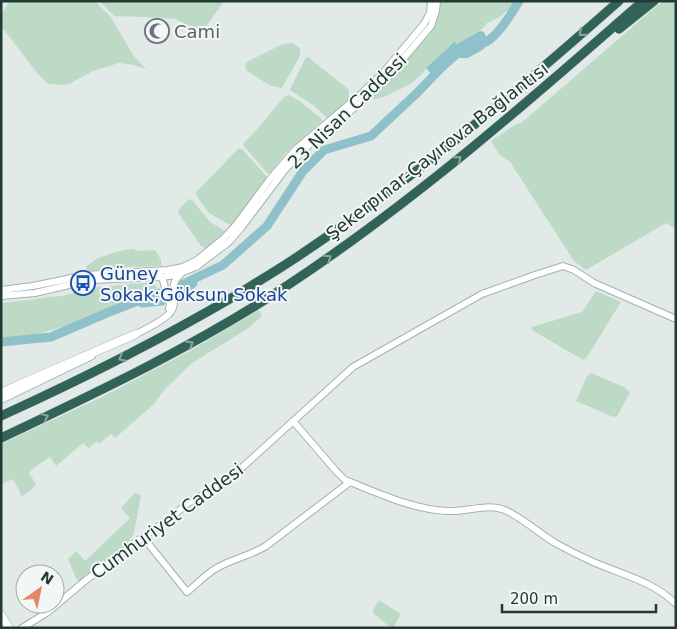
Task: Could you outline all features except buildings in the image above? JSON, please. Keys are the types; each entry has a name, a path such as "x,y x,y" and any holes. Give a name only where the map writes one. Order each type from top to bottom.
{"highway":[{"name":"Şekerpınar-Çayırova Bağlantısı","path":"1,416 101,369 175,331 295,258 411,174 551,60 619,1"},
{"name":"Şekerpınar-Çayırova Bağlantısı","path":"1,438 171,355 288,285 337,252 456,161 644,1"},
{"path":"569,66 654,1"}],"main road":[{"path":"1,393 136,334"},
{"path":"1,616 9,628"}],"street":[{"name":"23 Nisan Caddesi","path":"1,290 33,286 86,274 168,270 183,267 203,256 236,225 270,180 296,150 382,74 424,24 430,13 431,1"},
{"name":"23 Nisan Caddesi","path":"1,296 35,293 90,280 162,277 183,273 196,267 229,242 284,171 307,147 365,99 387,78 431,26 437,1"},
{"name":"Cumhuriyet Caddesi","path":"65,598 188,503 226,482 354,367 482,294 563,266 574,270 594,283 676,319"},
{"path":"154,272 160,273 170,304 169,311 161,320"},
{"path":"1,400 85,360 167,316 172,311 174,304 175,280 183,273"},
{"path":"293,421 345,480 398,501 437,510 449,511 486,507 502,510 512,514 549,539 575,553 654,587 676,604"},
{"path":"142,537 187,592 215,569 266,546 350,482"},
{"name":"Cumhuriyet Caddesi","path":"22,628 45,614"},
{"path":"31,628 46,614"}],"green space":[{"path":"10,1 95,1 110,16 133,55 146,69 135,65 119,63 93,71 69,84 48,84 1,26 1,15"},
{"path":"99,1 224,1 202,32 175,19 114,16"},
{"path":"440,1 518,1 501,16 487,23 480,31 457,44 453,41 412,83 374,100 372,97 433,27 440,8"},
{"path":"663,1 676,1 676,229 666,223 586,270 574,261 510,162 499,154 491,141 518,123 520,124"},
{"path":"292,43 300,48 300,56 282,88 269,85 246,70 245,64 247,62 283,44"},
{"path":"306,57 349,90 349,100 329,118 290,90"},
{"path":"289,95 323,120 286,153 270,173 267,173 243,145 285,96"},
{"path":"239,148 267,177 267,180 232,226 209,213 196,195 196,192"},
{"path":"189,199 192,200 210,222 225,231 224,235 206,248 201,246 179,214 178,210"},
{"path":"132,249 138,251 155,250 161,260 161,266 87,271 86,267 101,257"},
{"path":"153,282 158,290 80,322 34,335 1,341 1,303 62,296 99,287"},
{"path":"596,291 621,302 587,357 583,360 532,330 532,327 582,312"},
{"path":"259,310 262,316 247,329 192,363 164,390 154,404 115,438 111,434 99,444 97,441 89,448 83,443 56,466 50,457 29,473 36,484 22,496 13,479 1,484 1,444 102,397 190,351"},
{"path":"591,373 624,387 630,393 617,416 613,417 576,401 587,376"},
{"path":"135,493 141,495 134,533 128,543 80,581 77,580 68,559 76,551 85,561 130,518 121,508"},
{"path":"379,600 401,614 393,628 374,614 373,610"}],"water":[{"path":"480,31 484,32 487,38 484,49 468,58 459,58 435,79 426,68 454,41 457,44"}],"waterway":[{"path":"475,43 485,43 491,39 505,23 519,1"},
{"path":"181,285 223,265 267,226 303,171 324,150 371,136 441,68"},
{"path":"180,294 193,283"},
{"path":"1,342 51,337 159,293"},
{"path":"142,303 162,301"}],"place":[{"name":"Cami","path":"157,31"},
{"name":"Güney Sokak;Göksun Sokak","path":"83,283"}]}
